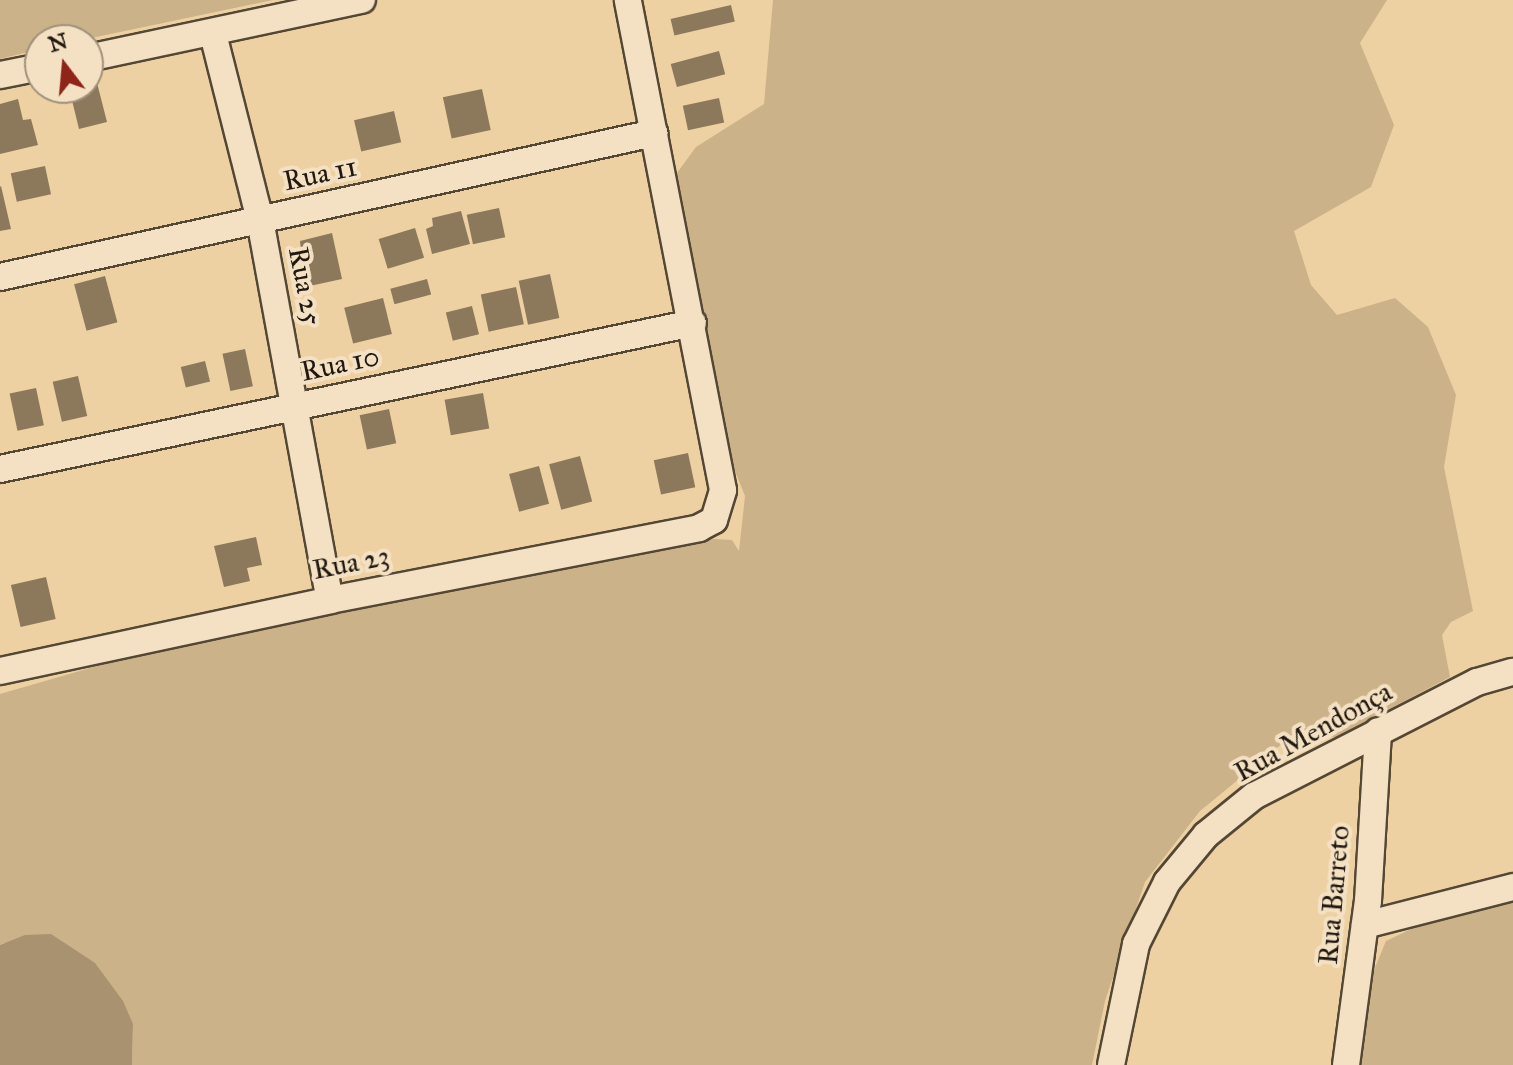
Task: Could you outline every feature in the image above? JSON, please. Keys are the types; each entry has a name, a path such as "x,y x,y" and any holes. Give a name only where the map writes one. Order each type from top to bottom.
{"street":[{"path":"104,55 362,0"},
{"path":"628,0 693,323"},
{"name":"Rua 25","path":"213,34 260,220 330,600"},
{"path":"0,75 24,70"},
{"name":"Rua 11","path":"0,277 654,133"},
{"name":"Rua 10","path":"0,469 693,323"},
{"name":"Rua 23","path":"0,671 330,600 699,528 714,520 723,490 693,323"},
{"name":"Rua Mendonça","path":"1111,1065 1136,944 1167,882 1206,835 1254,796 1477,682 1513,672"},
{"name":"Rua Barreto","path":"1346,1065 1365,925 1378,731"},
{"path":"1365,925 1513,887"}],"shaded area":[{"path":"0,0 273,0 104,35 104,24 24,24 24,53 0,59"},
{"path":"773,0 1387,0 1360,43 1394,125 1371,187 1294,231 1311,285 1337,315 1395,298 1428,327 1456,395 1444,467 1473,611 1451,622 1442,635 1450,677 1336,737 1294,734 1200,811 1145,882 1105,1001 1092,1065 132,1065 133,1024 4,943 0,945 0,694 135,655 288,621 714,539 732,540 739,551 745,496 725,446 674,177 696,147 764,104"},
{"path":"1513,901 1513,1065 1353,1065 1360,1004 1386,941 1426,922"},
{"path":"51,934 95,963 123,1001 133,1024 132,1065 0,1065 0,945 25,935"}],"building":[{"path":"731,5 735,22 674,36 671,19"},
{"path":"719,51 725,74 677,87 671,64"},
{"path":"482,89 491,130 452,138 443,97"},
{"path":"719,98 724,122 688,130 683,106"},
{"path":"18,99 23,120 31,119 38,145 0,154 0,104"},
{"path":"73,104 102,104 107,122 79,129"},
{"path":"394,111 401,142 361,151 354,120"},
{"path":"45,166 51,194 17,202 11,173"},
{"path":"0,187 11,229 0,231"},
{"path":"499,208 505,237 473,244 467,215"},
{"path":"461,211 470,244 432,254 426,229 433,226 432,218"},
{"path":"415,228 424,258 388,269 379,239"},
{"path":"332,233 342,279 305,287 300,241"},
{"path":"550,274 559,318 528,325 519,281"},
{"path":"105,276 117,322 87,331 74,284"},
{"path":"427,279 431,294 394,304 390,289"},
{"path":"516,287 524,324 489,332 481,294"},
{"path":"383,298 392,334 353,344 344,308"},
{"path":"472,306 479,334 453,341 446,313"},
{"path":"245,349 253,386 230,391 223,354"},
{"path":"205,361 210,381 186,387 181,367"},
{"path":"78,376 87,416 62,422 53,382"},
{"path":"36,388 44,425 17,431 10,394"},
{"path":"483,393 489,428 451,435 445,400"},
{"path":"389,409 396,443 367,449 360,415"},
{"path":"688,453 695,487 661,495 654,460"},
{"path":"580,456 592,501 561,510 549,464"},
{"path":"539,466 549,504 519,512 509,474"},
{"path":"256,537 262,565 247,568 250,581 224,587 214,546"},
{"path":"46,577 56,619 21,627 11,585"}]}
